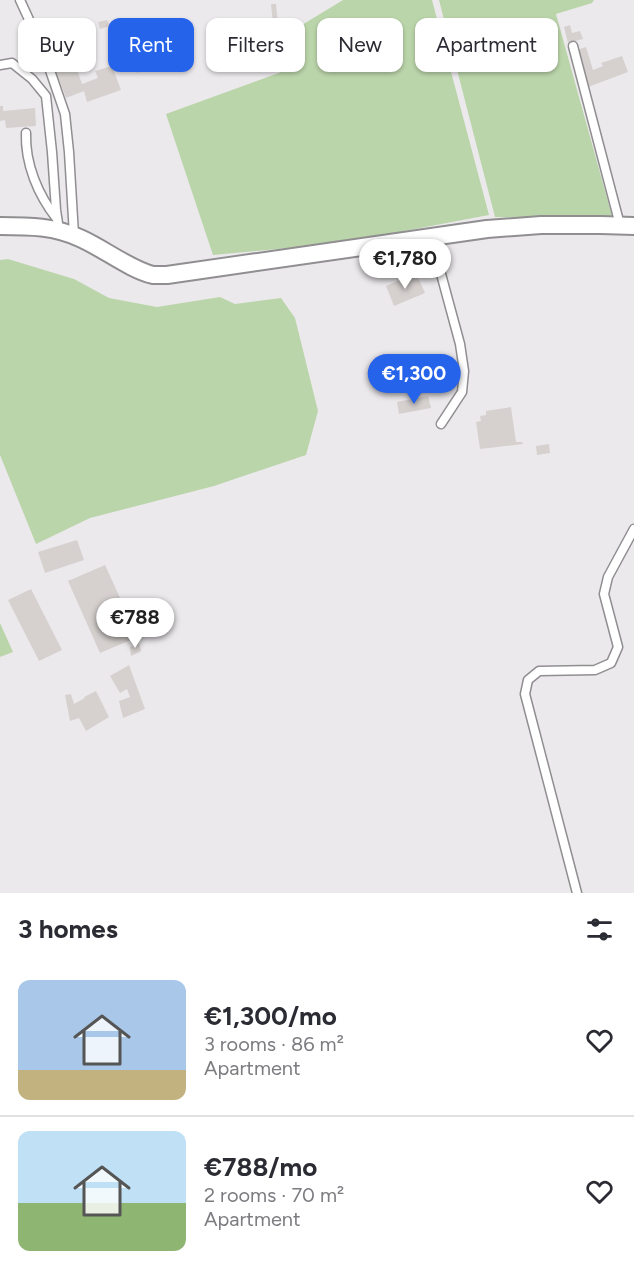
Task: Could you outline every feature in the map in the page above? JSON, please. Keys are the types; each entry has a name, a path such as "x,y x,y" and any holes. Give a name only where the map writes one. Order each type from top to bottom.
{"street":[{"path":"0,226 63,228 137,268 153,274 167,275 488,229 541,225 627,226"}],"lane":[{"path":"20,0 43,50 65,114 69,152 63,228"},
{"path":"573,46 627,226"},
{"path":"0,65 12,63 32,79 46,96 63,228"},
{"path":"26,133 26,147 34,180 46,205 63,228"},
{"path":"431,237 460,344 464,370 462,392 441,424"},
{"path":"578,893 525,694 528,680 539,671 596,670 611,663 618,647 604,594 608,577 634,529"}],"green space":[{"path":"343,0 432,0 437,18 415,18 415,72 451,72 489,215 341,243 213,255 166,114 281,72 305,72 305,23"},
{"path":"439,0 594,0 592,3 556,14 557,18 444,18"},
{"path":"558,21 612,216 594,218 495,217 458,72 558,72"},
{"path":"8,259 74,279 109,298 157,307 220,297 235,304 281,298 295,318 318,411 306,455 214,486 90,518 36,544 0,455 0,260"},
{"path":"0,623 13,652 0,657"}],"building":[{"path":"271,4 276,4 277,18 272,18"},
{"path":"107,20 108,27 100,29 98,22"},
{"path":"570,25 572,33 580,31 583,39 568,43 564,27"},
{"path":"586,47 593,70 603,66 601,63 622,56 628,72 588,87 577,50"},
{"path":"108,67 108,72 114,72 121,90 87,102 84,91 66,98 57,74 55,75 54,72 78,72 82,84 98,78 96,71"},
{"path":"0,106 3,106 3,111 35,108 36,126 6,128 5,120 0,121"},
{"path":"416,273 425,293 394,306 386,286"},
{"path":"428,396 431,408 399,414 397,402"},
{"path":"511,407 516,442 523,444 480,449 476,422 481,421 480,416 486,415 486,411"},
{"path":"549,444 550,453 537,455 536,446"},
{"path":"77,540 84,560 45,573 38,552"},
{"path":"105,565 138,637 100,653 68,581"},
{"path":"31,589 62,650 39,661 8,600"},
{"path":"139,643 141,651 131,656 130,647"},
{"path":"129,665 145,709 123,718 119,701 130,697 127,689 120,693 110,676"},
{"path":"96,691 109,717 86,731 79,718 70,721 65,695 71,694 74,704"}]}
